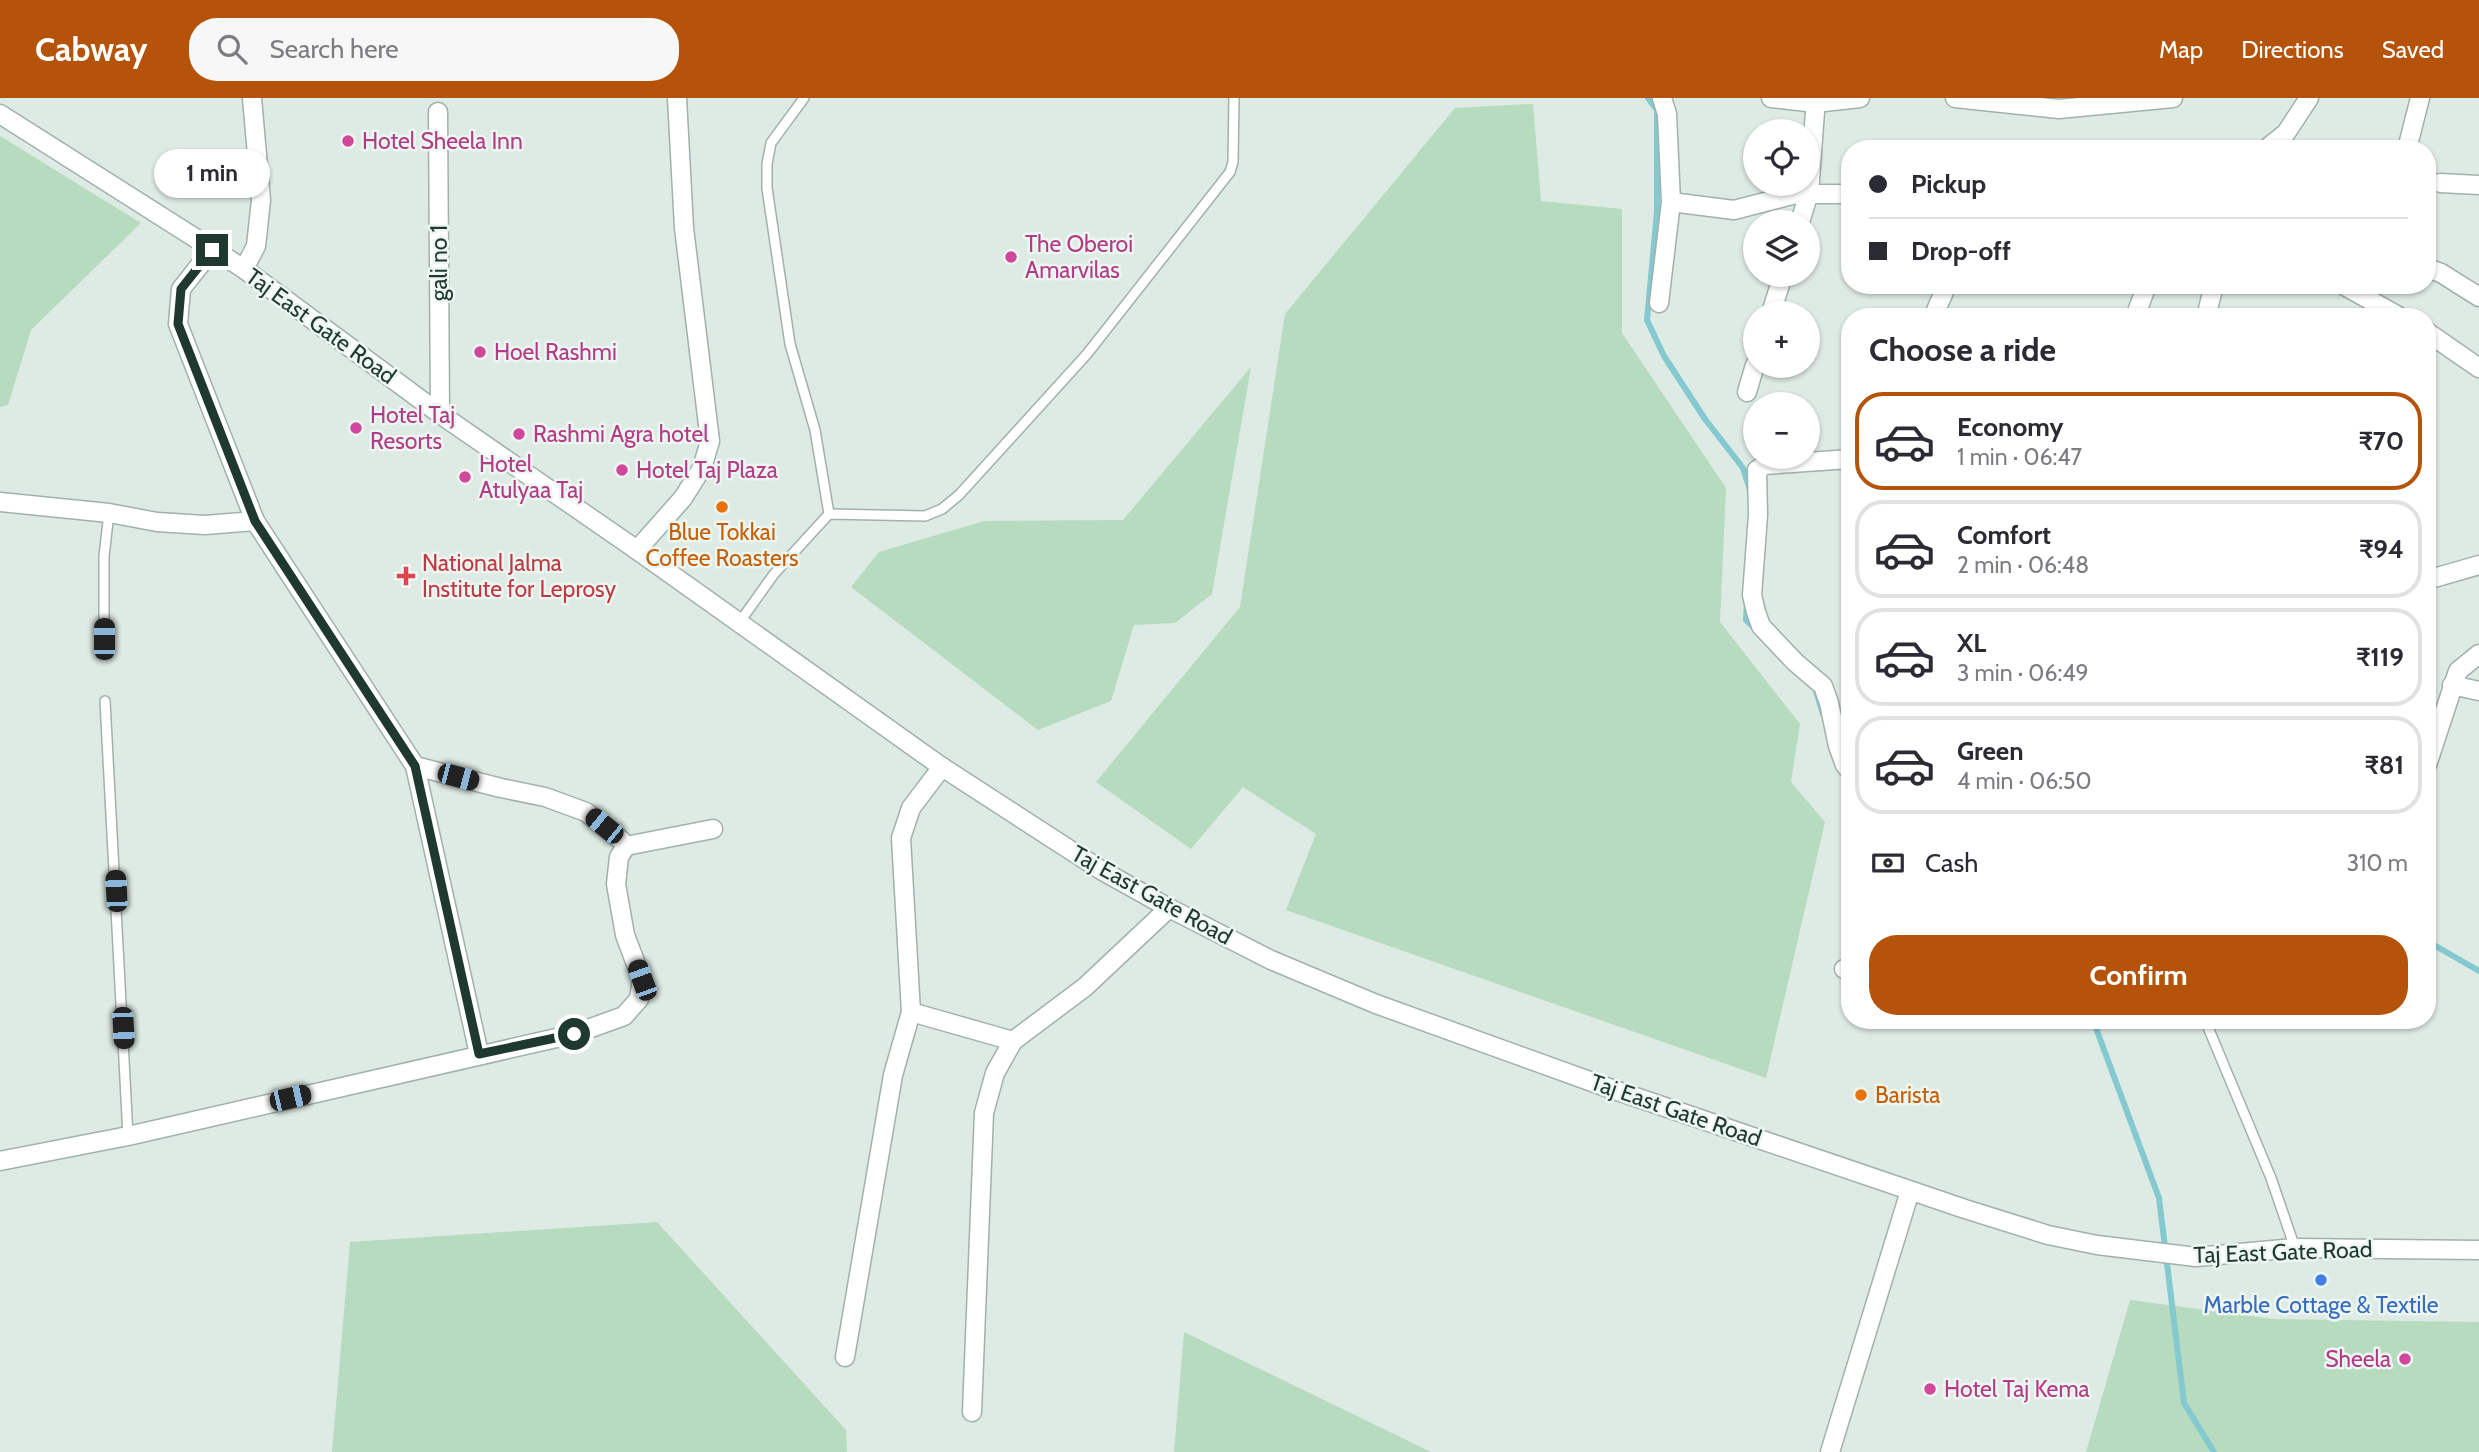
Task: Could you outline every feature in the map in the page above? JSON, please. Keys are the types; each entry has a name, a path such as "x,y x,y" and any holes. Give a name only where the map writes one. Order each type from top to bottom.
{"street":[{"path":"244,269 256,246 261,200 252,98"},
{"path":"637,550 682,498 702,468 710,441 684,228 677,98"},
{"path":"1771,98 1815,101 1860,98"},
{"path":"1955,98 2059,109 2173,98"},
{"path":"2277,140 2286,133 2309,98"},
{"path":"2409,140 2420,98"},
{"path":"1814,119 1815,101"},
{"path":"1659,303 1671,202 1668,103"},
{"name":"gali no 1","path":"438,112 440,414"},
{"name":"Taj East Gate Road","path":"0,114 244,269 440,414 942,767 1101,870 1271,960 1376,1004 1606,1087 2048,1235 2097,1245 2196,1257 2295,1248 2479,1250"},
{"path":"2440,184 2479,186"},
{"path":"1820,193 1841,194"},
{"path":"1671,202 1734,210 1789,196"},
{"path":"212,250 181,289 178,324 255,521 415,766 479,1054"},
{"path":"2436,272 2479,297"},
{"path":"2359,294 2384,308"},
{"path":"2436,338 2479,368"},
{"path":"1841,461 1765,465 1757,470 1758,516 1752,595 1761,626 1823,687 1841,754"},
{"path":"0,502 109,513 157,522 205,525 255,521"},
{"path":"2436,577 2479,565"},
{"path":"2436,736 2458,671 2479,654"},
{"path":"2452,685 2479,691"},
{"path":"415,766 545,797 586,812 626,846"},
{"path":"845,1357 893,1076 911,1012 901,838 911,807 942,767"},
{"path":"0,1161 128,1136 574,1034 624,1016 639,999 642,980 625,935 615,884 619,857 626,846 713,829"},
{"path":"972,1412 984,1113 995,1073 1013,1041 1085,986 1169,908"},
{"path":"911,1012 1013,1041"},
{"path":"1830,1452 1910,1191"}],"lane":[{"path":"804,98 771,143 766,164 790,344 815,430 829,514"},
{"path":"739,624 775,574 829,514 925,516 943,509 959,495 1087,354 1230,172 1233,162 1234,98"},
{"path":"104,639 104,556 109,513"},
{"path":"105,701 128,1136"},
{"path":"2209,1029 2271,1178 2295,1248"}],"green space":[{"path":"1533,104 1541,201 1622,209 1622,333 1726,488 1720,622 1800,724 1791,782 1825,822 1766,1078 1286,910 1316,834 1243,787 1191,849 1096,782 1240,607 1285,314 1455,108"},
{"path":"0,136 141,223 31,330 8,405 0,407"},
{"path":"1251,367 1212,594 1175,623 1134,625 1111,701 1038,730 851,587 879,552 984,521 1123,520"},
{"path":"657,1222 846,1430 847,1452 332,1452 350,1242"},
{"path":"2130,1300 2273,1319 2479,1322 2479,1452 2086,1452"},
{"path":"1184,1332 1431,1452 1174,1452"}],"waterway":[{"path":"1648,98 1657,110 1657,212 1647,320 1664,356 1705,419 1743,468 1751,493"},
{"path":"1747,601 1746,620 1757,631"},
{"path":"1816,691 1823,714"},
{"path":"2436,946 2479,971"},
{"path":"2096,1029 2159,1198 2184,1403 2214,1452"}],"place":[{"name":"Hotel Sheela Inn","path":"348,141"},
{"name":"The Oberoi Amarvilas","path":"1011,257"},
{"name":"Hoel Rashmi","path":"480,352"},
{"name":"Hotel Taj Resorts","path":"356,428"},
{"name":"Rashmi Agra hotel","path":"519,434"},
{"name":"Hotel Taj Plaza","path":"622,470"},
{"name":"Hotel Atulyaa Taj","path":"465,477"},
{"name":"Blue Tokkai Coffee Roasters","path":"722,507"},
{"name":"National Jalma Institute for Leprosy","path":"406,576"},
{"name":"Barista","path":"1861,1095"},
{"name":"Marble Cottage & Textile","path":"2321,1280"},
{"name":"Sheela","path":"2405,1359"},
{"name":"Hotel Taj Kema","path":"1930,1389"}],"route":[{"path":"212,250 181,289 178,324 255,521 415,766 479,1054 574,1034"}]}
